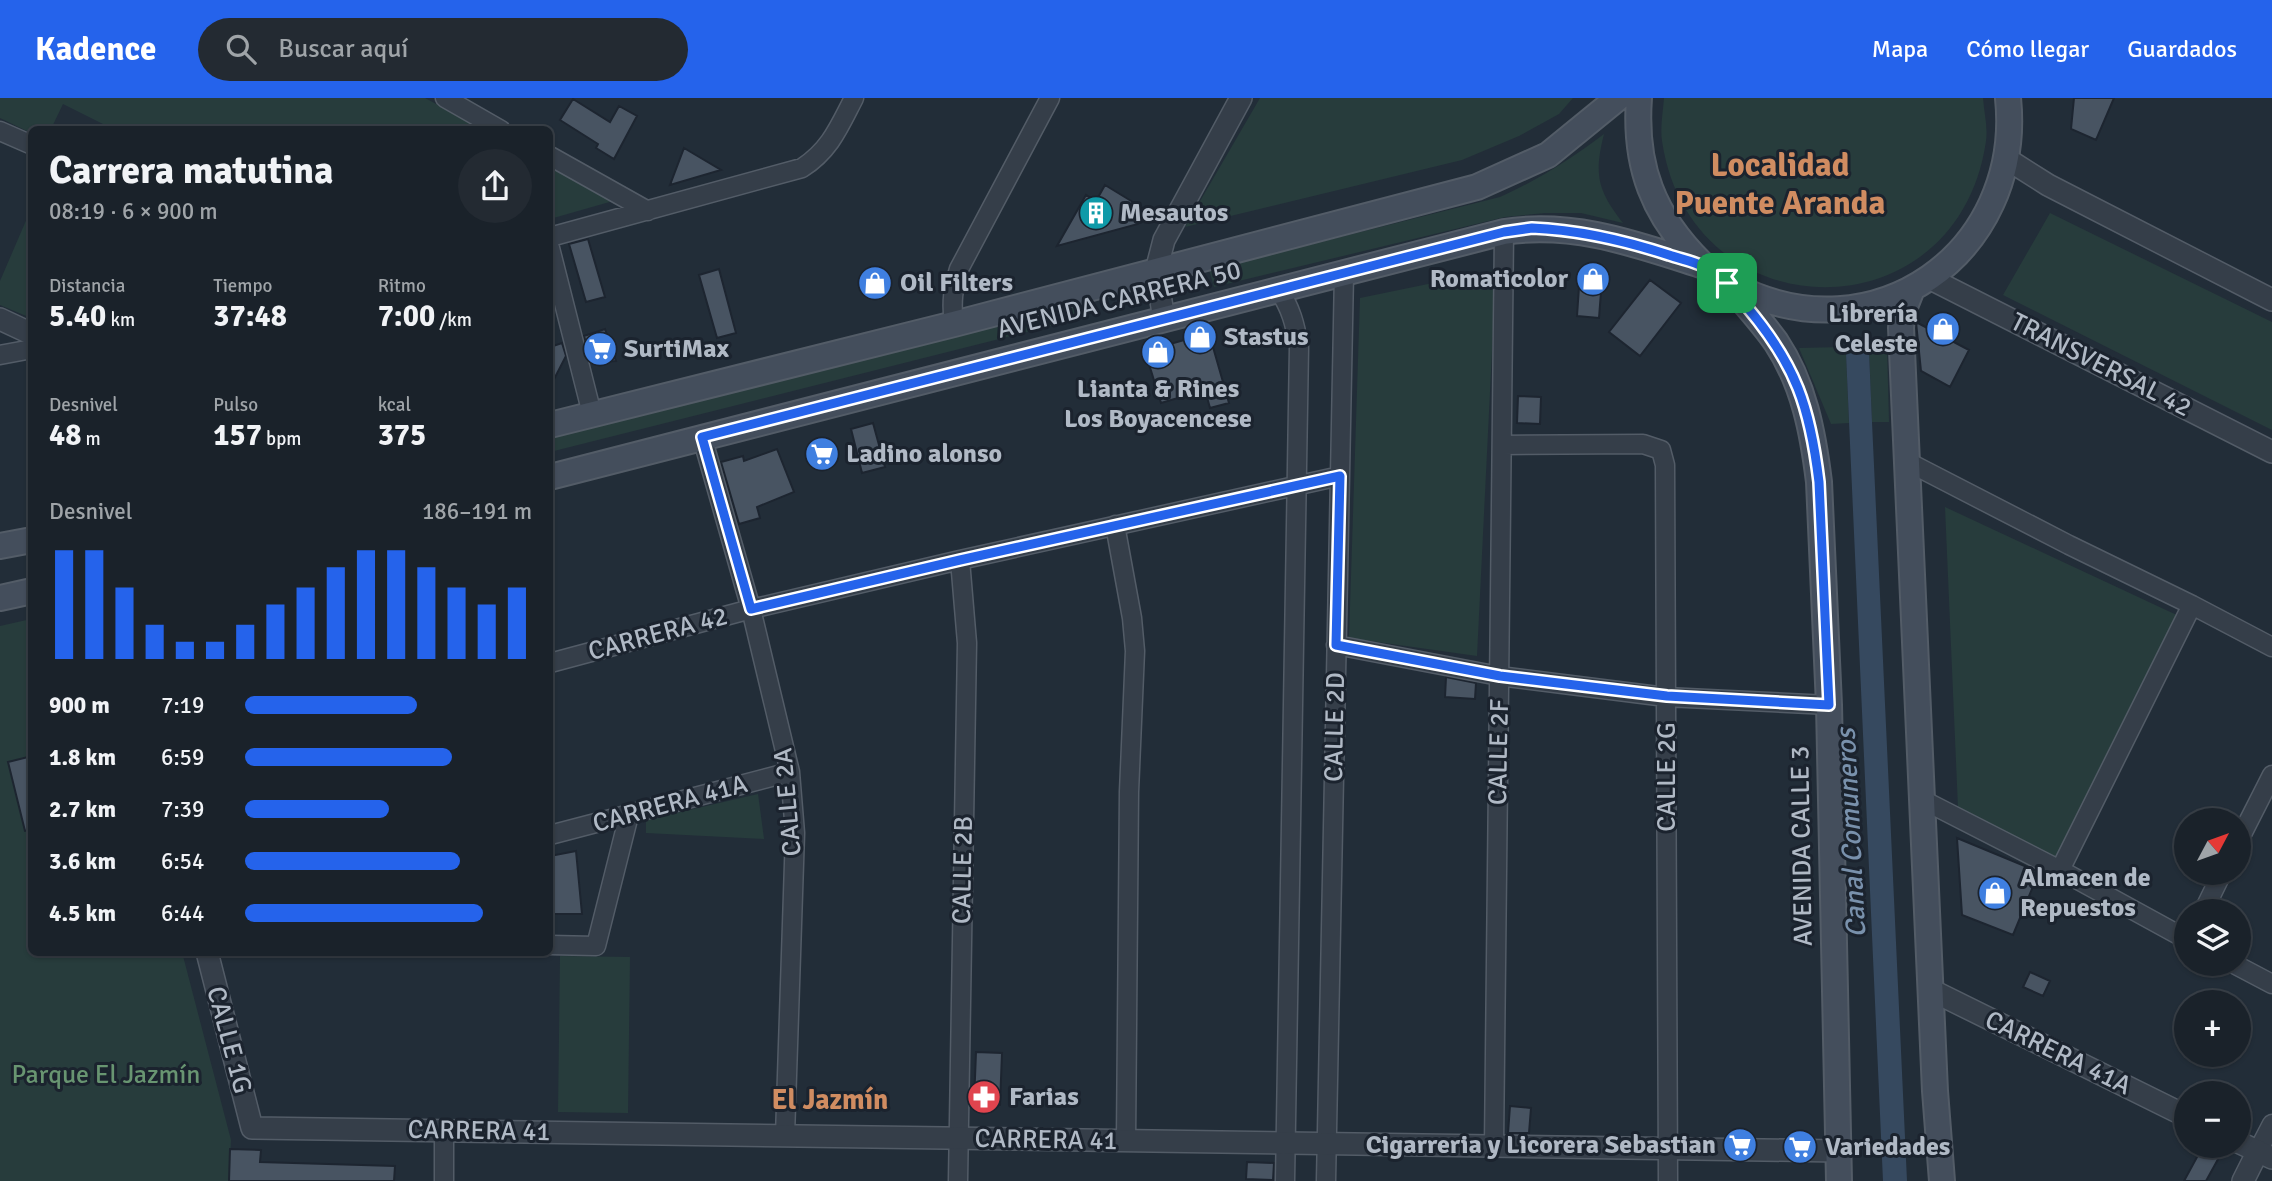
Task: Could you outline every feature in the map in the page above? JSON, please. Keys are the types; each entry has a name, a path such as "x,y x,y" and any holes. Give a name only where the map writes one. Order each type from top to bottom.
{"main road":[{"name":"AVENIDA CARRERA 50","path":"553,424 954,324 1477,187 1548,155 1618,98"},
{"path":"1639,98 1637,123 1644,173 1653,199 1684,247 1704,267 1752,296 1805,309 1833,310 1887,300 1920,284 1947,265 1977,232 2001,185 2007,159 2010,123 2008,98"},
{"path":"2010,123 2029,98"},
{"name":"AVENIDA CARRERA 50","path":"553,476 1504,232 1532,228 1598,234 1704,267"},
{"name":"AVENIDA CALLE 3","path":"1727,283 1777,344 1803,397 1811,428 1819,482 1829,705 1839,1181"},
{"path":"1920,284 1902,314 1901,328 1942,1181"},
{"path":"0,546 28,541"},
{"path":"0,597 28,592"}],"street":[{"path":"445,98 494,126"},
{"path":"954,324 951,305 959,268 1050,98"},
{"path":"1164,318 1156,271 1164,240 1241,98"},
{"path":"553,236 802,168 816,159 829,145 851,99"},
{"path":"0,131 28,143"},
{"path":"553,158 648,211"},
{"path":"2007,159 2048,185 2272,300"},
{"name":"CALLE 2F","path":"1494,1146 1504,232"},
{"path":"553,260 592,414"},
{"name":"CALLE 2D","path":"1326,1181 1344,273"},
{"name":"TRANSVERSAL 42","path":"1920,284 2272,452"},
{"name":"CALLE 2D","path":"1278,289 1294,319 1299,346 1285,1181"},
{"path":"0,320 28,332"},
{"path":"0,355 28,350"},
{"name":"CALLE 2A","path":"702,437 751,609 790,772 795,833 785,1136"},
{"name":"CALLE 2G","path":"1502,445 1643,444 1661,450 1665,465 1668,1181"},
{"path":"1908,462 2272,647"},
{"name":"CARRERA 42","path":"553,662 751,609 1340,476"},
{"path":"1115,525 1132,618 1135,651 1129,792 1126,1141"},
{"name":"CALLE 2B","path":"958,1181 967,643 960,560"},
{"path":"2060,870 2192,604"},
{"path":"1336,645 1500,676 1667,696 1829,705"},
{"name":"CARRERA 41A","path":"553,834 790,772"},
{"path":"2251,816 2272,775"},
{"path":"1923,800 2174,932"},
{"path":"553,945 596,946 629,815"},
{"name":"CALLE 1G","path":"207,956 252,1128"},
{"path":"2251,973 2272,984"},
{"name":"CARRERA 41A","path":"1931,990 2174,1110"},
{"path":"2243,1181 2265,1155 2272,1124"},
{"name":"CARRERA 41","path":"252,1128 1839,1151"},
{"path":"444,1130 444,1181"}],"green space":[{"path":"0,98 425,98 476,126 107,126 63,104 52,126 28,126 28,132 0,118"},
{"path":"1260,98 1573,98 1559,114 1519,136 1462,160 1185,227"},
{"path":"1664,98 1983,98 1986,141 1965,205 1928,251 1879,278 1824,287 1770,278 1721,250 1683,205 1662,141"},
{"path":"1604,134 1599,160 1600,181 1608,201 1623,223 1581,213 1505,217 1214,287 1209,270 1500,197 1528,184"},
{"path":"553,168 613,201 553,218"},
{"path":"2050,213 2272,322 2272,430 2003,295"},
{"path":"28,216 28,316 0,305 0,281"},
{"path":"1496,270 1477,656 1349,638 1360,298"},
{"path":"1083,303 1087,317 553,451 553,435"},
{"path":"1887,346 1889,422 1872,422 1869,351 1846,354 1849,423 1831,424 1799,348"},
{"path":"1945,507 2181,617 2058,858 1958,808"},
{"name":"Parque El Jazmín","path":"28,620 28,956 183,956 231,1140 229,1181 0,1181 0,626"},
{"path":"758,794 764,839 646,833 646,820"},
{"path":"560,956 630,957 628,1113 558,1112"}],"water":[{"path":"1869,351 1907,1181 1883,1181 1846,354"}],"building":[{"path":"2074,98 2114,98 2096,140 2071,129"},
{"path":"573,99 610,122 619,106 637,116 614,159 596,148 598,144 560,120"},
{"path":"684,148 721,170 670,185"},
{"name":"Mesautos","path":"1105,185 1146,210 1138,224 1057,246 1086,195 1096,201"},
{"path":"588,239 605,297 586,302 569,244"},
{"path":"719,269 736,333 717,338 699,275"},
{"path":"1580,272 1602,279 1599,318 1577,316"},
{"path":"1650,280 1681,303 1640,356 1609,332"},
{"path":"1916,322 1969,350 1950,387 1921,371"},
{"name":"SurtiMax","path":"605,329 616,361 592,362 584,336"},
{"path":"1209,333 1229,403 1210,408 1205,390 1161,403 1144,348"},
{"path":"562,343 566,356 553,381 553,346"},
{"path":"1518,396 1541,397 1540,424 1517,423"},
{"path":"873,423 885,467 862,473 851,429"},
{"path":"777,449 794,492 757,507 760,518 739,524 721,462 743,456 744,461"},
{"path":"1446,677 1476,683 1475,699 1445,697"},
{"path":"28,757 28,831 25,831 8,762"},
{"name":"Almacen de Repuestos","path":"1957,838 2039,872 2013,935 1962,915"},
{"path":"576,851 582,914 553,914 553,855"},
{"path":"2030,972 2050,981 2043,996 2023,987"},
{"path":"976,1052 1002,1053 1000,1105 974,1103"},
{"path":"1510,1106 1531,1108 1529,1133 1508,1133"},
{"path":"230,1149 261,1150 260,1162 395,1166 394,1181 229,1181"},
{"path":"2196,1158 2219,1158 2206,1181 2184,1181"},
{"path":"1247,1162 1274,1163 1273,1180 1246,1179"}],"place":[{"name":"Mesautos","path":"1096,213"},
{"name":"Romaticolor","path":"1593,279"},
{"name":"Oil Filters","path":"875,283"},
{"name":"Librería Celeste","path":"1943,329"},
{"name":"Stastus","path":"1200,337"},
{"name":"SurtiMax","path":"600,349"},
{"name":"Lianta & Rines Los Boyacencese","path":"1158,352"},
{"name":"Ladino alonso","path":"822,454"},
{"name":"Almacen de Repuestos","path":"1995,893"},
{"name":"Farias","path":"984,1097"},
{"name":"Cigarreria y Licorera Sebastian","path":"1740,1145"},
{"name":"Variedades","path":"1800,1147"}],"district":[{"name":"Localidad Puente Aranda","path":"1780,184"},
{"name":"El Jazmín","path":"830,1100"}],"route":[{"path":"1532,228 1598,234 1704,267 1727,283 1777,344 1803,397 1811,428 1819,482 1829,705 1667,696 1500,676 1336,645 1340,476 751,609 702,437 1504,232 1532,228"}],"water label":[{"name":"Canal Comuneros","path":"1851,833"}]}
